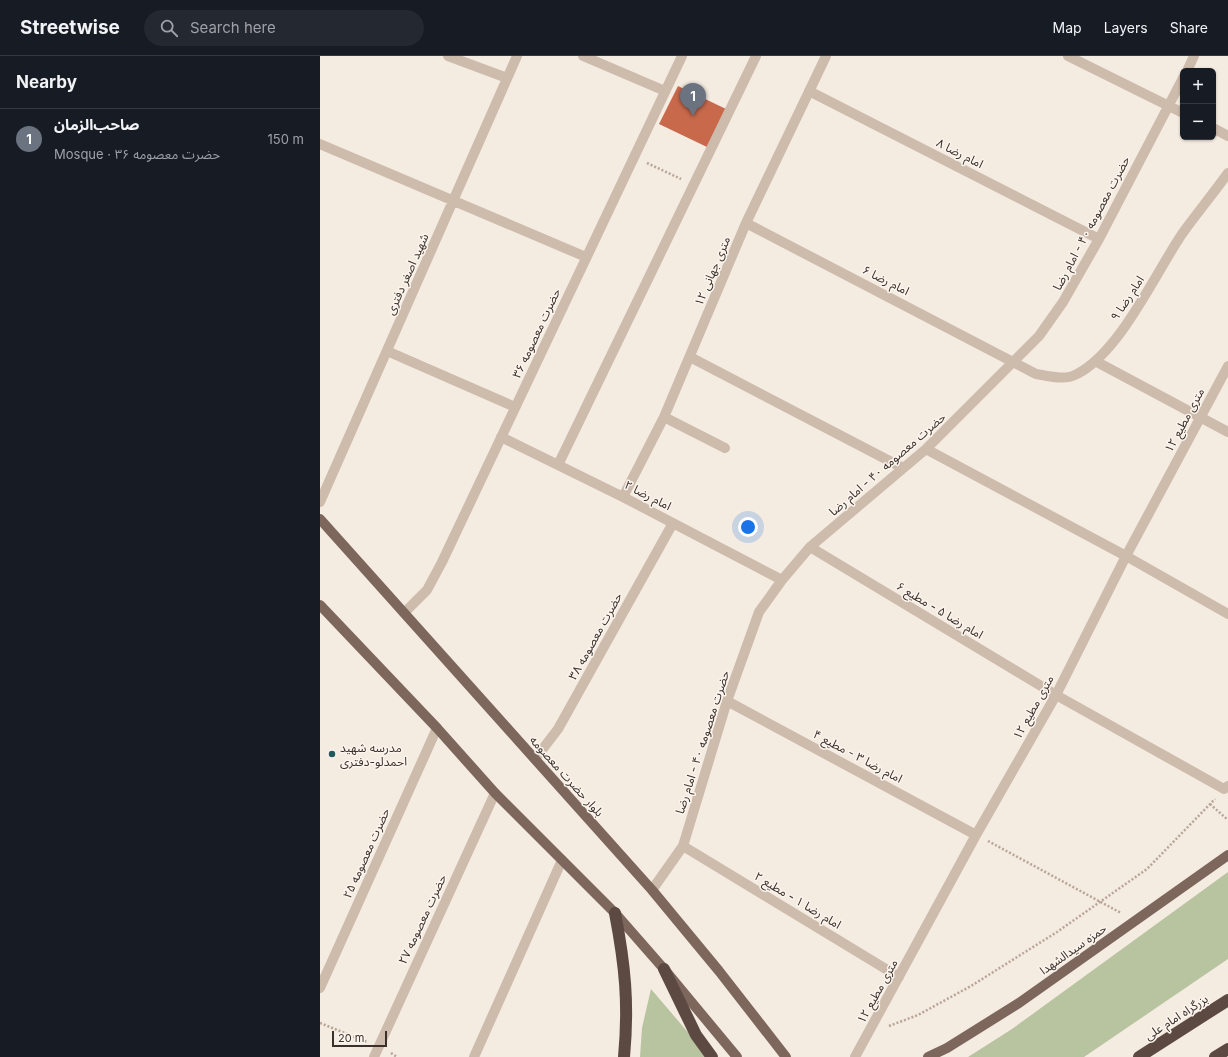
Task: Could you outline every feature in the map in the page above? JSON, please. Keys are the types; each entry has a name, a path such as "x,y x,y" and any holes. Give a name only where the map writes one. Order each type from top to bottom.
{"highway":[{"path":"615,913 623,954 626,987 627,1020 624,1057"},
{"path":"664,969 696,1035 712,1057"},
{"name":"بزرگراه امام علی","path":"1139,1057 1228,1000"},
{"path":"1215,1057 1228,1050"},
{"path":"1222,1057 1228,1050"}],"main road":[{"name":"بلوار حضرت معصومه","path":"320,519 652,890 719,971 786,1057"},
{"path":"320,605 437,728 495,793 615,913 738,1057"},
{"name":"حمزه سیدالشهدا","path":"928,1057 947,1048 1019,1003 1228,855"}],"street":[{"path":"448,56 507,78"},
{"name":"شهید اصغر دفتری","path":"320,502 517,56"},
{"path":"583,56 665,91"},
{"name":"حضرت معصومه ۳۶","path":"404,613 427,590 442,562 682,56"},
{"path":"558,465 756,56"},
{"name":"۱۲ متری جهانی","path":"623,497 664,417 746,223 826,56"},
{"path":"1068,56 1180,112"},
{"path":"1188,68 1194,56"},
{"name":"حضرت معصومه ۴۰ - امام رضا","path":"652,890 683,846 727,701 759,612 782,580 810,547 926,449 1039,336 1063,302 1099,238 1180,84"},
{"name":"امام رضا ۸","path":"809,91 1099,238"},
{"path":"1216,130 1228,136"},
{"path":"320,144 453,202 586,257"},
{"name":"امام رضا ۹","path":"1015,361 1036,374 1056,378 1076,375 1097,362 1129,320 1182,234 1228,173"},
{"name":"امام رضا ۶","path":"746,223 1015,361"},
{"path":"387,350 515,408"},
{"path":"690,357 903,468"},
{"path":"1097,362 1228,432"},
{"name":"۱۲ متری مطیع","path":"856,1057 976,835 1056,695 1126,556 1228,366"},
{"path":"664,417 726,448"},
{"name":"امام رضا ۲","path":"501,437 623,497 782,580"},
{"path":"926,449 1126,556 1228,614"},
{"name":"حضرت معصومه ۳۸","path":"535,759 558,729 674,523"},
{"name":"امام رضا ۵ - مطیع ۶","path":"810,547 1056,695 1226,788"},
{"name":"امام رضا ۳ - مطیع ۴","path":"727,701 976,835"},
{"name":"حضرت معصومه ۲۵","path":"320,988 437,728"},
{"name":"حضرت معصومه ۲۷","path":"374,1057 495,793"},
{"name":"امام رضا ۱ - مطیع ۲","path":"683,846 899,977"},
{"path":"474,1057 562,860"}],"path":[{"path":"634,157 694,185"},
{"path":"869,1032 918,1015 971,986 1057,932 1101,902 1147,869 1226,788"},
{"path":"1210,804 1228,820"},
{"path":"976,835 1135,921"},
{"path":"320,1023 378,1046 398,1057"}],"green space":[{"path":"1228,872 1228,959 1084,1057 968,1057 1012,1029"},
{"path":"651,989 709,1057 640,1057 642,1028"}],"building":[{"path":"678,86 726,109 707,147 659,124"}],"place":[{"name":"صاحب‌الزمان","path":"693,116"},
{"name":"مدرسه شهید احمدلو-دفتری","path":"332,754"}]}
